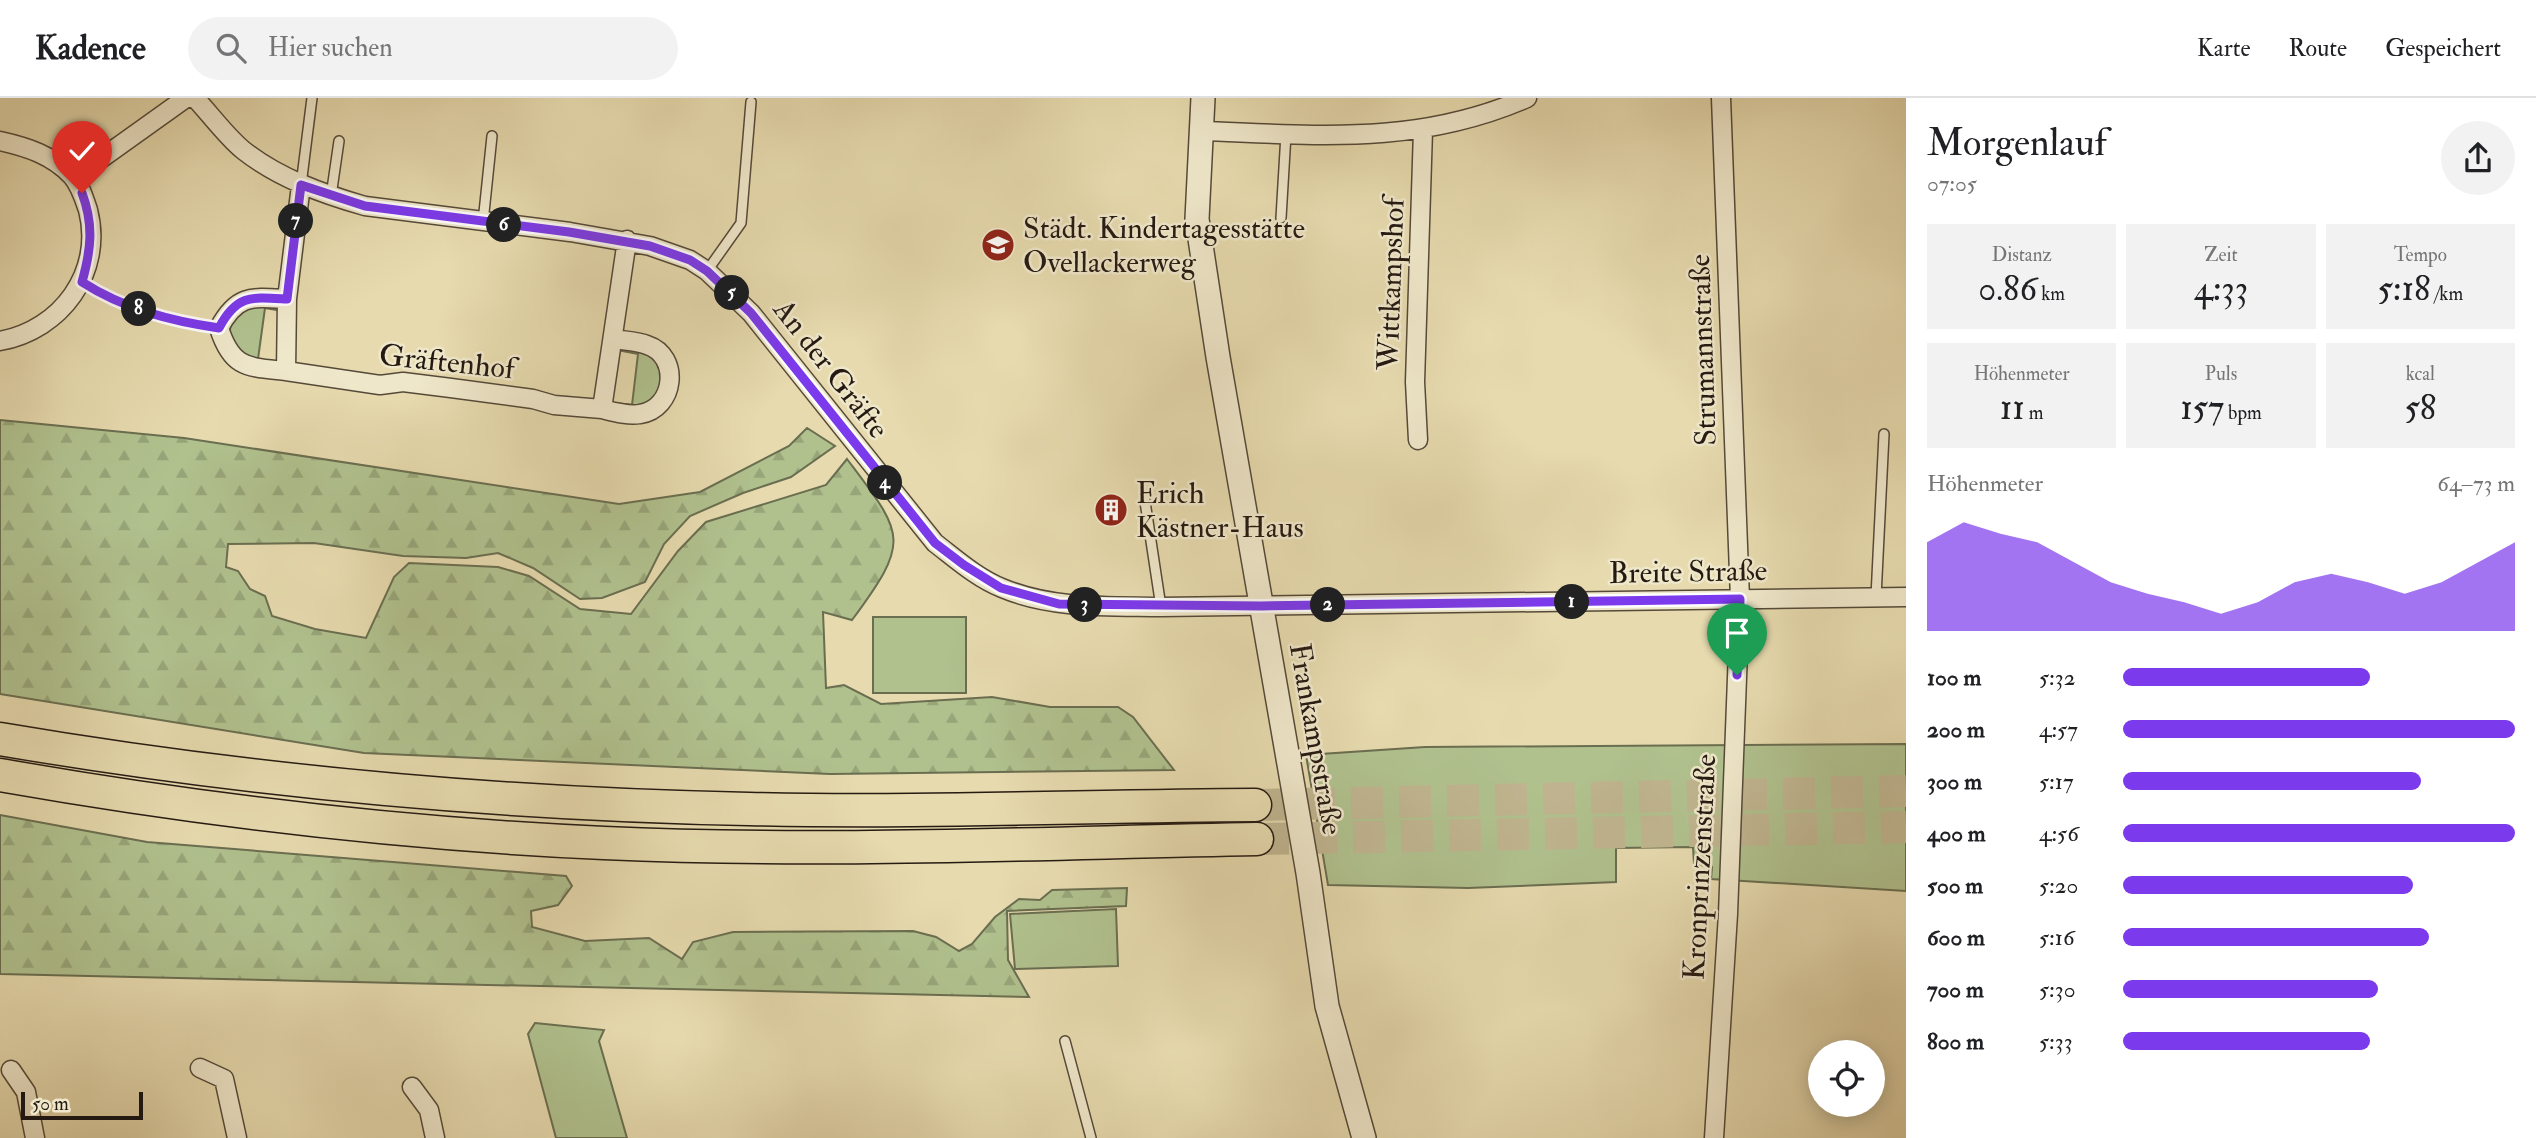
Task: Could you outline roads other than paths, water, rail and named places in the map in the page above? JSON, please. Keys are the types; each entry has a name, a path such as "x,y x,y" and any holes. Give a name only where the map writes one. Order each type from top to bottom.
{"highway":[{"path":"0,738 121,759 248,775 407,791 607,804 806,810 1255,804"},
{"path":"0,775 115,795 250,812 402,828 604,843 799,848 1257,839"}],"street":[{"path":"74,178 186,98"},
{"name":"An der Gräfte","path":"195,98 243,150 301,185 331,196 365,206 627,240 690,260 707,271 751,313 935,543 1001,588 1059,604 1261,606"},
{"name":"Frankampstraße","path":"1203,98 1197,219 1308,873 1327,1006 1364,1138"},
{"path":"1201,131 1332,136 1423,130 1527,98"},
{"name":"Strumannstraße","path":"1721,98 1740,599"},
{"name":"Wittkampshof","path":"1418,440 1415,383 1423,130"},
{"path":"0,141 37,151 74,178 90,220 92,247 82,282 61,312 40,327 16,338 0,341"},
{"path":"286,371 287,299 301,185"},
{"path":"602,409 627,240"},
{"path":"219,328 227,313 240,301 254,297 287,299"},
{"name":"Gräftenhof","path":"219,328 229,355 246,367 380,385 403,382 617,413 642,414 660,405 669,389 670,370 664,356 649,345 614,339"},
{"name":"Breite Straße","path":"1261,606 1906,597"},
{"name":"Kronprinzenstraße","path":"1714,1138 1728,914 1740,599"},
{"path":"200,1068 224,1079 237,1138"},
{"path":"11,1070 26,1092 35,1138"},
{"path":"412,1087 429,1110 435,1138"}],"lane":[{"path":"301,185 312,98"},
{"path":"707,271 741,223 751,103"},
{"path":"1281,218 1286,134"},
{"path":"483,222 492,136"},
{"path":"331,196 339,141"},
{"path":"82,282 112,299 159,317 219,328"},
{"path":"1876,597 1884,434"},
{"path":"1144,495 1161,607"},
{"path":"1065,1041 1091,1138"}],"tunnel":[{"path":"1255,805 1906,791"},
{"path":"1257,839 1906,827"}],"place":[{"name":"Städt. Kindertagesstätte Ovellackerweg","path":"998,245"},
{"name":"Erich Kästner-Haus","path":"1111,510"}]}
